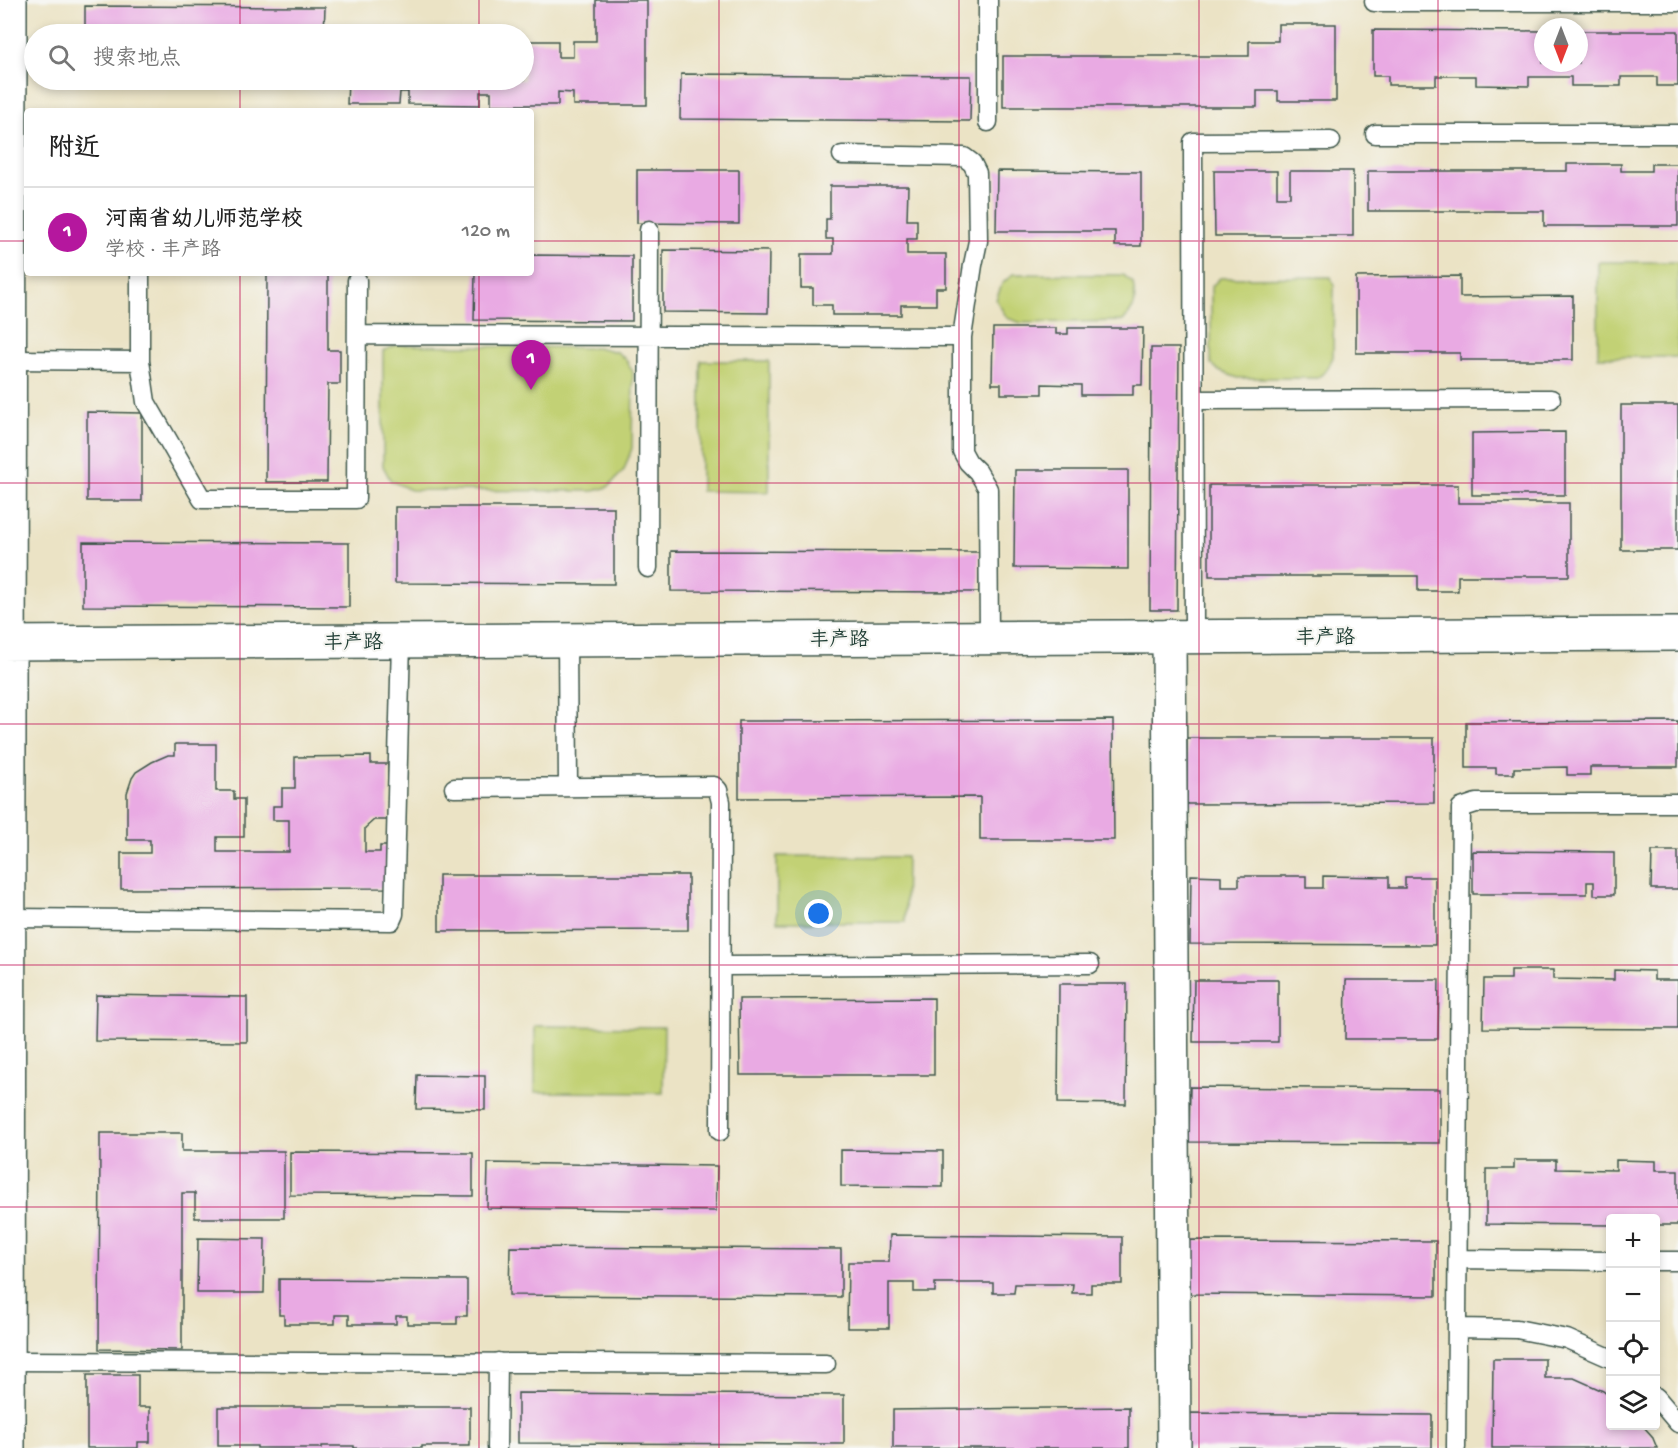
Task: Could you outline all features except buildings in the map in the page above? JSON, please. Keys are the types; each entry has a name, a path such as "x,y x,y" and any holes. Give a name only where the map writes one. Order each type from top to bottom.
{"street":[{"path":"8,1448 9,1361 4,1216 9,918 5,643 10,360 10,0"},
{"name":"丰产路","path":"5,643 1678,634"},
{"path":"1174,1448 1181,636"}],"lane":[{"path":"988,0 988,122"},
{"path":"1374,2 1678,2"},
{"path":"1375,134 1678,134"},
{"path":"1181,636 1194,400 1193,142 1330,141"},
{"path":"842,155 964,156 972,163 977,173 978,241 962,337 962,451 988,489 989,637"},
{"path":"648,568 649,230"},
{"path":"140,276 140,361 146,402 202,499 356,499 357,280"},
{"path":"357,335 962,337"},
{"path":"10,360 140,361"},
{"path":"1194,400 1551,399"},
{"path":"567,639 568,787"},
{"path":"9,918 391,921 394,914 401,640"},
{"path":"454,788 714,786 718,790 721,802 720,1131"},
{"path":"1456,1448 1461,808 1476,803 1678,803"},
{"path":"721,966 1090,964"},
{"path":"1458,1259 1606,1261"},
{"path":"1660,1261 1678,1261"},
{"path":"1457,1328 1517,1329 1567,1339 1606,1356"},
{"path":"9,1361 826,1364"},
{"path":"497,1448 498,1362"},
{"path":"1660,1402 1678,1423"}],"green space":[{"path":"1598,262 1678,262 1678,357 1598,357"},
{"path":"1013,274 1123,275 1133,283 1134,304 1123,321 1021,323 1007,318 996,300 1002,284"},
{"path":"1331,277 1334,286 1333,357 1326,371 1317,378 1238,378 1219,371 1211,363 1211,287 1220,278"},
{"path":"396,345 601,348 617,352 626,360 633,372 632,448 624,470 608,487 594,491 411,490 391,481 383,466 383,351"},
{"path":"701,361 769,361 769,492 701,491"},
{"path":"777,856 906,857 905,922 777,922"},
{"path":"535,1026 664,1027 663,1093 535,1092"}],"place":[{"name":"河南省幼儿师范学校","path":"531,390"}]}
